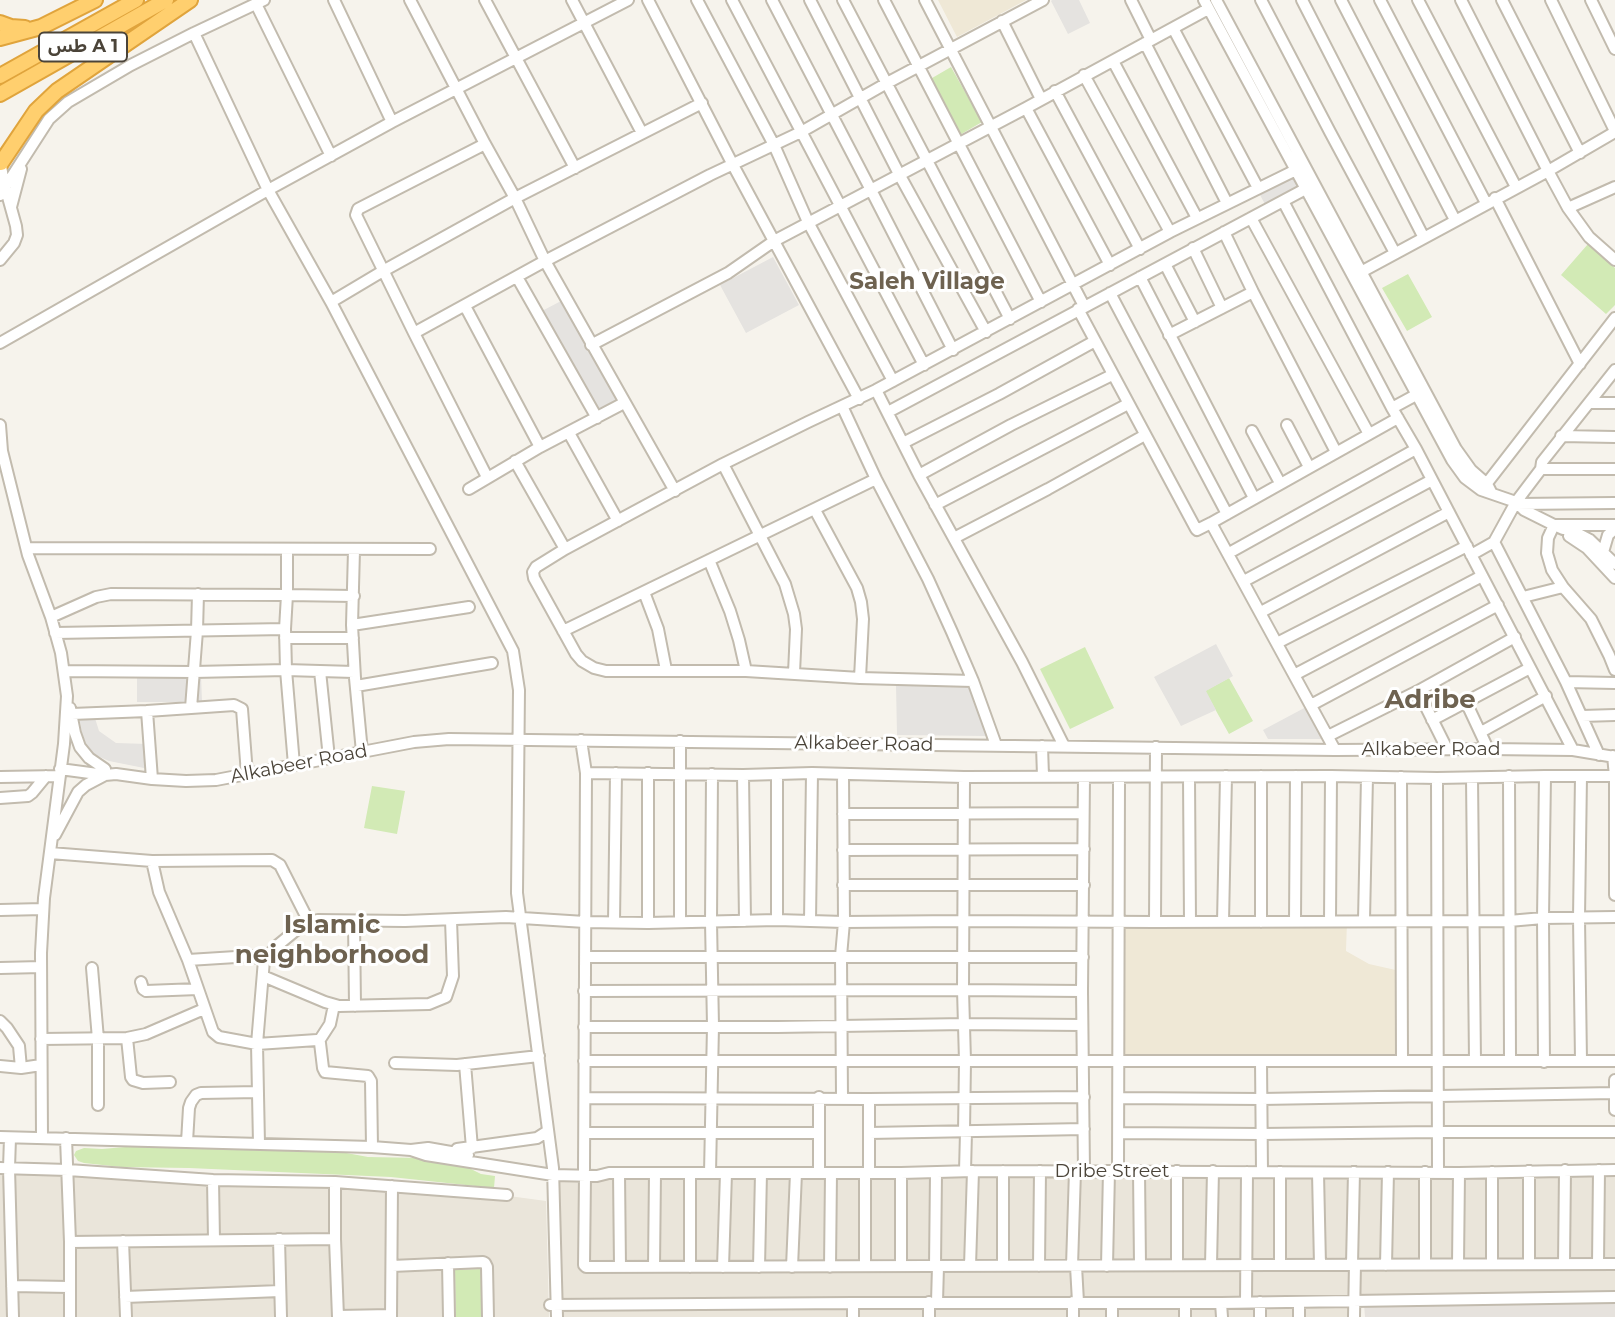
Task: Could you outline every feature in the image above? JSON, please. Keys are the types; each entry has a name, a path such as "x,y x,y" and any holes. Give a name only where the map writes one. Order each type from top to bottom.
{"highway":[{"path":"0,38 41,27 95,0"},
{"name":"طس A 1","path":"0,76 136,0"},
{"name":"طس A 1","path":"0,94 166,0"},
{"path":"1,161 36,111 57,91 190,0"},
{"path":"0,23 22,29 41,27"}],"street":[{"path":"334,0 392,122"},
{"path":"410,0 515,198 545,261 675,491"},
{"path":"485,0 575,168"},
{"path":"572,0 642,134"},
{"path":"0,342 392,122 628,0"},
{"path":"648,0 859,399"},
{"path":"698,0 774,145 808,222 893,382"},
{"path":"732,0 924,365"},
{"path":"772,0 953,350"},
{"path":"810,0 899,174 986,332"},
{"path":"843,0 1010,319"},
{"path":"884,0 1041,302"},
{"path":"925,0 1074,284 1095,341 1112,375 1196,529 1212,523 1369,434 1416,395"},
{"path":"414,333 710,175 832,116 887,83 1043,0"},
{"path":"1131,0 1148,42 1227,203"},
{"path":"1261,0 1395,253"},
{"path":"1301,0 1424,238"},
{"path":"1341,0 1455,220"},
{"path":"1380,0 1580,364"},
{"path":"1418,0 1516,187"},
{"path":"1461,0 1568,208 1589,237 1615,260"},
{"path":"1502,0 1580,153"},
{"path":"1361,272 1548,171 1615,131 1551,0"},
{"path":"1591,0 1615,48"},
{"path":"3,191 49,119 68,102 131,65 260,2 331,156"},
{"path":"592,345 728,273 774,241 808,222 1148,42 1209,3 1300,168 1416,395 1465,478 1516,503 1524,510 1590,540 1615,564"},
{"path":"1002,21 1041,99"},
{"path":"1173,28 1258,188"},
{"path":"194,33 268,190 331,302 513,651 519,680 517,860 520,918 548,1131 553,1311 612,1305 1221,1303 1615,1297"},
{"path":"1113,61 1197,218"},
{"path":"1084,75 1170,232"},
{"path":"1055,91 1140,249"},
{"path":"331,302 515,198 702,103"},
{"path":"1026,108 1110,265"},
{"path":"485,144 358,209 356,215 487,477"},
{"path":"1,161 10,171 19,166"},
{"path":"0,260 4,250 14,243 17,234 11,208 3,191 1,161"},
{"path":"11,208 19,166"},
{"path":"974,681 746,671 606,671 594,668 576,654 533,572 536,567 565,549 723,464 893,382 1170,232 1300,168"},
{"path":"888,412 1310,187"},
{"path":"1310,187 1361,272 1456,449 1486,488"},
{"path":"1568,208 1613,191"},
{"path":"1283,201 1573,750"},
{"path":"1251,218 1369,434"},
{"path":"1224,232 1336,452"},
{"path":"1193,248 1222,308"},
{"path":"1165,264 1195,322"},
{"path":"517,276 597,418"},
{"path":"1140,277 1254,498"},
{"path":"1169,335 1253,292"},
{"path":"1110,293 1227,514"},
{"path":"465,306 540,447"},
{"path":"1486,488 1615,318"},
{"path":"903,443 1095,341"},
{"path":"1277,643 1469,550 1494,542 1516,503 1541,469 1542,462 1615,370"},
{"path":"919,475 1112,375"},
{"path":"876,390 1064,746"},
{"path":"469,489 624,402"},
{"path":"1589,403 1615,403"},
{"path":"935,505 1128,404"},
{"path":"842,407 876,480 928,579 974,681 996,745"},
{"path":"0,425 1,450 27,548 51,617 77,740 84,753 109,773 78,792 51,847"},
{"path":"1287,425 1309,467"},
{"path":"1252,431 1280,483"},
{"path":"569,433 618,521"},
{"path":"954,538 1145,435"},
{"path":"1561,436 1615,437"},
{"path":"1228,553 1416,449"},
{"path":"515,461 565,549"},
{"path":"723,464 785,584 796,629 794,673"},
{"path":"1541,469 1615,469"},
{"path":"563,631 876,480"},
{"path":"1244,581 1432,480"},
{"path":"1516,503 1615,503"},
{"path":"815,510 862,602 860,678"},
{"path":"1261,612 1449,512"},
{"path":"1212,523 1335,750"},
{"path":"1559,527 1587,548 1615,578"},
{"path":"1615,527 1559,527 1548,538 1547,553 1552,570 1563,587 1591,619 1615,670"},
{"path":"1603,552 1608,535 1615,527"},
{"path":"1494,542 1566,682 1599,755"},
{"path":"27,548 430,549"},
{"path":"287,549 286,670 294,765"},
{"path":"354,550 352,625 362,752"},
{"path":"709,560 730,611 746,671"},
{"path":"1294,675 1482,576"},
{"path":"1522,597 1563,587"},
{"path":"644,592 658,629 666,670"},
{"path":"191,708 198,594"},
{"path":"51,617 106,595 354,596"},
{"path":"1311,705 1498,605"},
{"path":"352,625 469,607"},
{"path":"55,633 197,631 353,638"},
{"path":"1328,736 1418,691 1515,637"},
{"path":"356,685 492,663"},
{"path":"1432,720 1530,668"},
{"path":"64,671 354,672"},
{"path":"320,671 329,758"},
{"path":"1566,682 1615,683"},
{"path":"1418,691 1447,749"},
{"path":"42,1138 43,909 67,696"},
{"path":"1481,732 1546,696"},
{"path":"1466,702 1488,749"},
{"path":"72,713 147,712 234,705 242,709 247,774"},
{"path":"147,712 152,779"},
{"path":"1581,716 1615,715"},
{"name":"Alkabeer Road","path":"0,777 46,776 60,769 152,779 216,780 414,742 449,738 1335,750 1573,750 1614,757"},
{"path":"581,740 586,773 586,1267 1615,1264"},
{"path":"680,741 680,922"},
{"path":"1042,746 1042,776"},
{"path":"1155,922 1156,747"},
{"path":"1614,757 1615,895"},
{"path":"586,773 811,773 964,777 1615,776"},
{"path":"614,922 616,773"},
{"path":"648,773 648,923"},
{"path":"810,921 811,773"},
{"path":"710,1173 713,1026 712,774"},
{"path":"842,1098 843,774"},
{"path":"743,775 745,920"},
{"path":"777,775 777,920"},
{"path":"0,798 28,796 46,776"},
{"path":"1223,922 1226,776"},
{"path":"1261,776 1261,922"},
{"path":"1295,921 1296,776"},
{"path":"1330,921 1331,776"},
{"path":"1509,776 1510,1060"},
{"path":"1544,1062 1545,776"},
{"path":"1581,776 1581,1061"},
{"path":"964,777 964,1098 969,1171 970,1266"},
{"path":"1073,1317 1076,1302 1074,1266 1079,1171 1084,1129 1084,777"},
{"path":"1107,1266 1119,1133 1119,777"},
{"path":"1189,777 1190,922"},
{"path":"1364,920 1367,777"},
{"path":"1401,777 1402,1061"},
{"path":"1437,778 1438,1173"},
{"path":"1472,778 1475,1061"},
{"path":"842,814 1083,813"},
{"path":"51,847 152,861 272,860 280,865 309,922"},
{"path":"843,850 1084,849"},
{"path":"152,861 159,892 188,960 213,1032 219,1037 257,1044 319,1041"},
{"path":"843,885 1084,885"},
{"path":"0,910 43,909"},
{"path":"259,1144 257,1044 264,960 286,938 309,922 318,920 520,918 648,923 745,920 1261,922 1508,921 1615,917"},
{"path":"263,976 334,1005 429,1004 446,996 453,976 451,920"},
{"path":"354,921 355,1006"},
{"path":"188,960 252,956 264,960"},
{"path":"584,957 1083,957"},
{"path":"0,968 41,967"},
{"path":"92,968 98,1039 98,1105"},
{"path":"141,982 146,991 198,989"},
{"path":"584,991 1082,991"},
{"path":"334,1005 330,1024 319,1041 323,1068 325,1072 368,1076 371,1081 372,1147"},
{"path":"41,1039 127,1038 155,1031 204,1009"},
{"path":"584,1027 1083,1025"},
{"path":"2,1028 19,1046 20,1068"},
{"path":"127,1038 133,1080 144,1083 170,1082"},
{"path":"395,1063 465,1064 539,1056"},
{"path":"584,1061 1615,1061"},
{"path":"1261,1061 1262,1172"},
{"path":"465,1064 472,1148"},
{"path":"0,1066 20,1068 41,1065"},
{"path":"1615,1080 1615,1110"},
{"path":"187,1142 189,1108 196,1095 258,1091"},
{"path":"1119,1098 1261,1099 1615,1093"},
{"path":"818,1173 819,1097"},
{"path":"584,1098 1084,1097"},
{"path":"864,1266 869,1099"},
{"path":"869,1133 1084,1129"},
{"path":"444,1151 537,1138 548,1131"},
{"path":"1119,1133 1615,1132"},
{"path":"584,1133 819,1133"},
{"path":"13,1317 5,1137 411,1150 428,1148 551,1169"},
{"path":"66,1138 70,1242 69,1317"},
{"path":"411,1150 426,1156 551,1169"},
{"path":"5,1168 213,1180 335,1182 508,1195"},
{"name":"Dribe Street","path":"551,1169 597,1176 690,1172 1459,1173 1615,1170"},
{"path":"1564,1264 1565,1170"},
{"path":"1598,1264 1599,1170"},
{"path":"1003,1171 1003,1266"},
{"path":"1039,1266 1040,1171"},
{"path":"1139,1171 1140,1265"},
{"path":"1177,1171 1177,1265"},
{"path":"1211,1265 1213,1171"},
{"path":"1529,1171 1529,1264"},
{"path":"690,1172 690,1267"},
{"path":"1246,1302 1247,1172"},
{"path":"1280,1172 1280,1265"},
{"path":"1318,1172 1320,1265"},
{"path":"1354,1172 1354,1317"},
{"path":"1386,1265 1388,1172"},
{"path":"1425,1172 1425,1265"},
{"path":"1492,1172 1492,1264"},
{"path":"654,1267 655,1173"},
{"path":"723,1267 726,1173"},
{"path":"759,1267 761,1173"},
{"path":"792,1266 796,1173"},
{"path":"830,1267 831,1173"},
{"path":"901,1173 901,1266"},
{"path":"929,1317 937,1266 936,1173"},
{"path":"1458,1264 1459,1173"},
{"path":"614,1174 620,1267"},
{"path":"213,1180 214,1240"},
{"path":"335,1182 338,1317 391,1316 392,1186"},
{"path":"70,1242 335,1239"},
{"path":"279,1240 281,1317"},
{"path":"123,1241 126,1317"},
{"path":"448,1263 449,1317"},
{"path":"392,1266 485,1263 488,1317"},
{"path":"12,1286 69,1287"},
{"path":"125,1297 280,1291"},
{"path":"1260,1302 1260,1317"},
{"path":"1299,1302 1299,1317"},
{"path":"822,1303 822,1317"},
{"path":"853,1303 853,1317"},
{"path":"895,1303 895,1317"},
{"path":"998,1317 999,1303"},
{"path":"1035,1303 1035,1317"},
{"path":"1112,1303 1112,1317"},
{"path":"1149,1303 1149,1317"},
{"path":"1185,1303 1185,1317"},
{"path":"1221,1303 1222,1317"},
{"path":"718,1304 718,1317"},
{"path":"753,1304 753,1317"},
{"path":"787,1304 787,1317"},
{"path":"612,1305 612,1317"},
{"path":"646,1305 646,1317"},
{"path":"682,1305 682,1317"}],"shaded area":[{"path":"938,0 1026,0 957,37"},
{"path":"1052,0 1079,0 1090,23 1068,34"},
{"path":"1294,175 1302,189 1267,208 1259,193"},
{"path":"773,257 799,305 746,333 720,285"},
{"path":"561,301 617,401 598,411 542,311"},
{"path":"1216,644 1233,676 1206,691 1216,710 1181,726 1154,677"},
{"path":"137,674 201,675 202,702 137,702"},
{"path":"970,684 986,736 897,735 896,685"},
{"path":"1308,706 1327,739 1268,739 1263,730"},
{"path":"94,715 99,731 116,743 148,744 149,769 109,761 91,753 82,733 79,716"},
{"path":"1347,921 1346,951 1369,964 1400,971 1401,1060 1118,1061 1118,922"},
{"path":"0,1168 509,1196 546,1201 549,1317 0,1317"},
{"path":"1615,1171 1615,1296 1355,1301 1354,1317 555,1317 553,1175"},
{"path":"1615,1303 1615,1317 1365,1317 1364,1304"}],"green space":[{"path":"951,67 982,122 958,136 927,81"},
{"path":"1588,244 1615,268 1615,305 1606,314 1561,275"},
{"path":"1408,274 1432,317 1407,331 1382,288"},
{"path":"1085,647 1114,708 1070,729 1040,669"},
{"path":"1229,678 1253,721 1229,734 1205,691"},
{"path":"372,786 405,791 397,834 364,828"},
{"path":"137,1146 341,1152 368,1157 421,1158 467,1167 481,1174 495,1176 494,1188 391,1177 121,1167 84,1163 78,1161 74,1155 76,1151 84,1148"},
{"path":"482,1269 483,1317 456,1317 455,1270"}],"district":[{"name":"Saleh Village","path":"927,282"},
{"name":"Adribe","path":"1430,700"},
{"name":"Islamic neighborhood","path":"332,940"}]}
